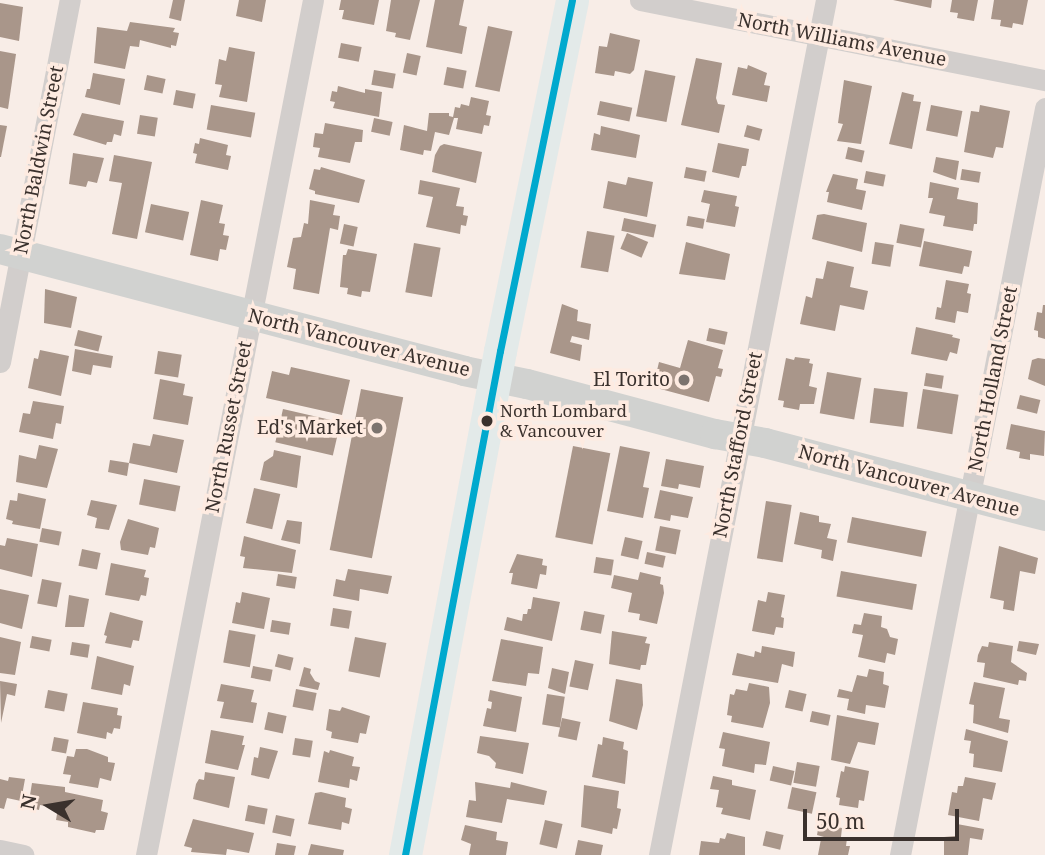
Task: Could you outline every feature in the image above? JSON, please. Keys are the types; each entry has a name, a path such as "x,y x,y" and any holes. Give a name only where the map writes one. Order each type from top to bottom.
{"main road":[{"path":"405,855 496,377 572,0"}],"street":[{"name":"North Baldwin Street","path":"0,362 10,252 70,0"},
{"name":"North Russet Street","path":"146,855 313,0"},
{"name":"North Williams Avenue","path":"640,0 1045,80"},
{"name":"North Stafford Street","path":"659,855 826,0"},
{"name":"North Holland Street","path":"900,855 1045,108"},
{"name":"North Vancouver Avenue","path":"10,252 1045,516"},
{"path":"0,850 23,855"}],"building":[{"path":"173,0 185,0 181,21 169,18"},
{"path":"239,0 266,0 262,22 236,16"},
{"path":"341,0 379,0 374,25 342,19 344,10 339,10"},
{"path":"391,0 420,0 410,40 395,37 396,33 386,31"},
{"path":"435,0 464,0 459,25 467,27 462,54 426,47"},
{"path":"893,0 932,0 931,8"},
{"path":"952,0 978,0 974,21 957,18 958,13 950,12"},
{"path":"994,0 1028,0 1023,25 1013,23 1012,28 1000,26 1001,20 991,19"},
{"path":"0,3 23,7 19,41 0,37"},
{"path":"130,22 175,28 173,32 179,33 176,46 171,45 171,48 140,40 139,47 130,46 125,69 94,63 97,27 127,31"},
{"path":"488,26 512,31 500,92 475,87"},
{"path":"610,33 640,40 634,70 630,74 615,71 614,76 595,73 599,46 607,47"},
{"path":"341,43 362,47 359,62 338,58"},
{"path":"229,47 255,52 247,102 219,97 222,85 215,84 219,59 226,61"},
{"path":"0,51 16,54 8,109 0,107"},
{"path":"407,53 421,56 417,75 403,73"},
{"path":"696,58 722,63 716,98 718,104 725,105 719,133 681,125"},
{"path":"748,65 767,73 764,85 770,86 767,102 732,95 738,67 747,69"},
{"path":"447,67 467,71 463,88 444,85"},
{"path":"374,70 396,74 393,89 371,85"},
{"path":"645,70 675,76 666,122 636,116"},
{"path":"93,73 125,79 120,105 85,97 87,89 90,89"},
{"path":"147,75 166,79 162,94 144,90"},
{"path":"844,80 872,86 861,144 837,141 843,124 838,123"},
{"path":"338,86 365,93 365,89 382,92 379,117 333,108 335,102 330,101 332,91 337,92"},
{"path":"176,90 196,94 193,109 173,105"},
{"path":"902,92 914,95 913,101 921,102 912,149 889,144"},
{"path":"471,97 489,101 486,115 491,116 489,126 484,125 482,134 456,129 458,118 454,118 449,135 435,132 431,151 424,150 423,155 400,150 404,125 427,131 429,113 449,113 449,116 453,117 455,107 460,108 461,104 469,106"},
{"path":"600,101 632,108 629,122 597,115"},
{"path":"211,105 255,113 251,137 207,130"},
{"path":"931,105 962,111 957,137 926,131"},
{"path":"980,105 1010,111 1003,148 996,147 993,158 964,152 971,111 979,112"},
{"path":"82,113 124,121 121,136 114,134 112,142 107,142 106,145 73,135"},
{"path":"140,115 158,118 155,137 137,134"},
{"path":"374,118 393,122 390,136 371,132"},
{"path":"325,123 363,130 362,142 355,142 350,163 318,157 320,148 313,147 315,133 323,134"},
{"path":"0,125 7,126 1,157 0,157"},
{"path":"747,125 762,129 759,141 744,137"},
{"path":"601,126 640,135 636,158 591,150 594,133 600,135"},
{"path":"200,138 228,145 226,155 231,156 228,170 195,163 195,143 199,144"},
{"path":"718,143 749,149 746,166 742,166 739,178 712,172"},
{"path":"444,144 482,152 476,183 432,172 435,155"},
{"path":"848,147 865,151 862,163 845,159"},
{"path":"73,153 104,158 97,183 88,181 86,187 69,184"},
{"path":"114,155 152,162 137,239 112,234 122,183 109,181"},
{"path":"936,157 959,161 956,180 933,172"},
{"path":"321,167 365,180 359,203 315,194 315,191 309,189 314,169 320,170"},
{"path":"686,167 707,171 705,182 684,178"},
{"path":"962,169 981,172 979,183 960,180"},
{"path":"866,171 886,175 883,187 864,183"},
{"path":"833,174 858,179 856,189 866,191 862,210 827,202 829,192 826,192"},
{"path":"628,177 653,182 647,217 603,208 608,181 626,185"},
{"path":"420,180 460,188 456,206 464,207 463,215 468,216 466,226 461,225 460,234 426,227 433,197 418,194"},
{"path":"930,182 959,188 957,199 978,203 977,224 974,224 973,231 943,226 945,216 929,213 933,198 928,198"},
{"path":"704,190 737,196 735,206 739,207 735,227 706,222 710,204 701,202"},
{"path":"201,200 223,205 219,223 225,224 223,235 229,236 226,250 220,249 218,261 190,255"},
{"path":"310,200 335,205 333,215 340,216 338,230 330,228 319,294 293,289 296,269 287,267 293,238 301,237 304,223 308,224"},
{"path":"151,204 189,212 183,240 145,232"},
{"path":"817,215 867,223 862,252 812,239"},
{"path":"688,216 705,219 703,229 686,226"},
{"path":"624,218 656,225 654,238 621,231"},
{"path":"344,224 358,227 354,246 340,244"},
{"path":"900,224 925,229 921,247 896,243"},
{"path":"587,231 615,236 608,272 581,267"},
{"path":"627,233 648,242 642,258 620,249"},
{"path":"924,241 972,251 969,267 964,266 962,274 919,266"},
{"path":"686,242 730,254 725,280 679,274"},
{"path":"875,242 894,245 890,267 872,264"},
{"path":"414,243 441,248 432,297 405,292"},
{"path":"348,249 377,254 370,292 362,291 361,297 347,294 348,288 340,287 343,255 346,255"},
{"path":"827,261 854,267 850,287 868,291 864,310 840,305 835,331 800,324 806,296 812,298 816,278 823,279"},
{"path":"946,280 969,284 967,293 971,294 968,313 957,311 955,323 935,319 937,307 941,308"},
{"path":"45,289 77,297 71,328 44,323"},
{"path":"562,304 578,310 577,321 591,324 589,340 572,336 570,342 582,345 580,361 550,353"},
{"path":"1043,305 1045,339 1038,337 1038,331 1034,330 1037,312 1042,313"},
{"path":"916,327 960,339 957,354 950,352 947,361 911,354"},
{"path":"709,328 728,332 725,345 706,341"},
{"path":"78,330 102,336 98,352 74,346"},
{"path":"688,340 723,350 718,368 723,369 721,377 716,376 709,402 653,387 659,362 680,368"},
{"path":"75,349 113,356 111,368 93,365 91,375 72,371"},
{"path":"40,350 69,356 61,396 28,388 34,358 38,359"},
{"path":"158,351 182,355 178,377 154,374"},
{"path":"795,357 810,359 809,363 813,364 809,386 817,388 814,404 800,404 799,410 783,407 784,401 778,400 786,358 794,360"},
{"path":"1045,359 1045,386 1028,379 1032,360"},
{"path":"291,367 350,380 342,415 266,398 272,371 289,375"},
{"path":"827,372 861,378 854,419 820,413"},
{"path":"926,373 944,376 942,389 924,386"},
{"path":"160,379 185,384 183,395 193,397 188,425 153,419"},
{"path":"874,388 908,392 903,427 870,423"},
{"path":"361,389 403,397 372,558 330,550"},
{"path":"923,389 959,395 952,434 917,429"},
{"path":"1020,395 1040,400 1037,414 1017,409"},
{"path":"33,401 64,406 61,424 56,423 53,439 19,432 23,413 30,414"},
{"path":"283,409 340,422 333,455 275,442"},
{"path":"1011,424 1045,431 1044,456 1030,454 1030,460 1019,458 1020,452 1006,449"},
{"path":"153,434 184,440 177,473 129,463 133,443 150,446"},
{"path":"39,445 58,449 47,488 16,482 19,455 36,459"},
{"path":"573,446 610,453 593,545 555,537"},
{"path":"620,446 650,452 643,487 649,488 643,518 607,511"},
{"path":"274,450 301,456 297,488 260,480 264,462 273,456"},
{"path":"666,459 704,466 700,488 679,484 678,489 661,486"},
{"path":"110,460 129,463 127,476 108,472"},
{"path":"144,479 180,486 175,512 139,505"},
{"path":"254,488 280,494 272,529 246,523"},
{"path":"660,490 693,497 688,518 671,515 670,521 654,518"},
{"path":"18,493 46,499 40,529 12,524 13,521 6,519 10,500 17,501"},
{"path":"91,500 117,505 109,530 95,528 97,518 87,515"},
{"path":"766,501 792,505 783,562 757,558"},
{"path":"800,512 819,516 819,522 831,524 827,538 837,540 833,561 821,558 822,550 794,544"},
{"path":"852,517 927,532 922,557 847,543"},
{"path":"128,519 159,528 155,548 150,547 148,555 121,550 120,542"},
{"path":"287,520 302,522 300,544 281,540"},
{"path":"660,526 681,530 676,555 655,551"},
{"path":"42,528 62,532 59,546 39,542"},
{"path":"244,536 296,550 292,573 243,568 245,557 240,556"},
{"path":"625,537 643,541 638,560 621,556"},
{"path":"7,538 38,544 32,577 0,569 0,545 5,546"},
{"path":"999,546 1038,558 1035,574 1020,571 1014,611 1003,609 1004,601 990,598"},
{"path":"82,549 101,553 97,570 78,566"},
{"path":"647,552 666,556 663,568 645,564"},
{"path":"517,554 543,559 542,565 547,566 546,575 540,574 537,589 511,584 513,573 509,573"},
{"path":"596,557 614,560 611,576 593,573"},
{"path":"111,563 146,570 144,577 149,578 146,596 141,595 139,601 105,595"},
{"path":"348,569 392,576 388,594 360,589 359,601 333,596 336,579 345,581"},
{"path":"841,571 917,584 912,610 836,597"},
{"path":"640,572 661,577 660,584 663,585 664,593 657,624 639,620 640,614 628,612 632,593 611,588 614,575 638,580"},
{"path":"278,574 297,577 295,589 276,586"},
{"path":"42,579 62,583 57,607 37,604"},
{"path":"0,589 29,595 22,629 0,623"},
{"path":"242,592 270,598 264,629 232,623 236,602 240,603"},
{"path":"768,592 785,595 781,617 784,618 783,628 776,627 774,635 752,631 758,600 766,602"},
{"path":"69,595 89,599 84,627 65,627"},
{"path":"533,597 560,602 552,641 504,630 507,617 522,621 523,614 527,614 528,609 531,609"},
{"path":"333,608 352,611 349,629 330,626"},
{"path":"584,611 605,615 601,634 580,630"},
{"path":"110,612 143,621 139,641 133,640 131,648 105,643 107,636 104,635"},
{"path":"864,613 882,616 881,627 887,629 890,637 898,639 895,655 887,653 885,663 858,657 863,635 852,633 854,624 861,625"},
{"path":"272,620 291,623 289,635 270,632"},
{"path":"229,630 256,635 250,667 223,662"},
{"path":"612,631 647,637 645,643 650,644 646,665 641,665 640,670 609,664"},
{"path":"32,636 52,640 49,652 30,648"},
{"path":"0,637 21,642 15,675 0,673"},
{"path":"355,637 386,643 380,677 348,671"},
{"path":"501,639 543,647 539,674 528,673 526,686 492,681"},
{"path":"1019,641 1039,644 1036,655 1017,651"},
{"path":"72,642 90,645 88,658 70,655"},
{"path":"989,642 1013,646 1011,662 1027,673 1026,681 1019,680 1018,685 983,677 985,663 977,662 978,655 982,646 988,647"},
{"path":"762,646 795,652 793,667 782,664 778,683 732,675 737,653 754,657 755,651 761,653"},
{"path":"278,654 294,658 290,670 275,667"},
{"path":"97,656 134,666 130,686 124,684 122,695 91,689"},
{"path":"575,660 594,664 588,690 569,686"},
{"path":"253,666 273,670 270,682 251,678"},
{"path":"304,667 311,669 310,673 315,681 320,683 318,690 299,686"},
{"path":"552,668 569,672 565,694 548,688"},
{"path":"869,669 884,672 883,684 889,686 885,708 866,705 865,714 847,710 849,699 837,697 839,689 852,692 857,675 867,677"},
{"path":"616,679 642,684 643,705 637,730 609,721"},
{"path":"0,681 17,684 15,696 7,694 1,723"},
{"path":"974,682 1005,688 999,718 1010,720 1008,733 973,723 974,705 969,704"},
{"path":"749,683 769,687 770,703 763,728 731,722 732,716 727,715 730,694 734,695 736,689 747,691"},
{"path":"221,684 254,690 251,702 257,703 253,723 220,718 224,702 217,701"},
{"path":"296,689 317,693 313,711 293,707"},
{"path":"48,690 68,694 64,711 45,708"},
{"path":"490,690 522,697 516,732 483,726 487,708 491,709 492,702 488,701"},
{"path":"789,690 807,694 802,712 785,708"},
{"path":"547,694 565,697 560,727 542,725"},
{"path":"83,702 118,708 117,715 122,716 120,729 114,728 112,734 107,732 106,739 77,733"},
{"path":"342,707 370,716 366,734 360,733 358,743 331,738 332,732 326,730 329,709 340,711"},
{"path":"812,711 831,715 828,726 810,722"},
{"path":"268,712 287,716 283,734 264,730"},
{"path":"837,715 879,723 875,745 858,742 850,764 831,760"},
{"path":"562,718 581,722 577,741 558,737"},
{"path":"966,729 1008,741 1002,772 973,767 974,754 969,753 971,741 964,740"},
{"path":"211,730 244,736 242,745 245,745 238,770 205,763"},
{"path":"723,732 770,742 766,765 755,764 754,773 722,766 725,749 719,748"},
{"path":"480,736 529,743 523,774 495,768 496,763 489,756 477,753"},
{"path":"54,737 69,740 66,754 51,751"},
{"path":"603,737 624,742 623,749 628,751 625,784 592,777 598,744 602,745"},
{"path":"295,738 313,741 310,758 292,755"},
{"path":"260,747 278,751 269,779 251,775 254,757 258,758"},
{"path":"76,749 87,749 108,757 108,762 115,763 111,781 100,778 98,788 69,783 71,775 63,774 67,756 74,757"},
{"path":"330,750 354,757 352,766 360,767 357,781 350,779 349,788 318,782 324,751 329,753"},
{"path":"797,762 820,766 816,787 793,783"},
{"path":"773,766 794,771 791,786 770,781"},
{"path":"845,766 869,771 864,801 859,800 858,808 839,805 840,798 836,797 841,771 844,772"},
{"path":"205,772 235,777 229,808 193,799 196,784 199,779 204,780"},
{"path":"713,776 732,780 732,785 756,790 750,820 721,814 723,808 716,807 719,790 710,789"},
{"path":"9,777 25,779 21,801 7,798 4,809 0,808 0,779 8,781"},
{"path":"965,777 996,783 992,800 983,798 979,821 948,815 952,792 957,793 958,786 963,786"},
{"path":"475,782 510,788 511,782 547,791 544,805 507,799 502,823 466,817 469,800 476,801"},
{"path":"32,783 65,787 65,792 103,800 101,811 108,813 104,830 96,830 95,833 68,827 68,822 56,820 58,808 40,805 39,810 28,807"},
{"path":"584,785 619,791 617,808 621,809 617,829 613,828 612,834 581,827"},
{"path":"792,787 816,792 812,814 787,809"},
{"path":"315,793 346,798 345,807 352,809 349,824 342,822 341,830 308,824"},
{"path":"248,805 268,809 265,825 245,821"},
{"path":"276,815 295,819 291,837 272,833"},
{"path":"193,819 254,833 249,853 227,849 226,855 191,852 192,848 184,846"},
{"path":"545,820 563,824 557,848 539,844"},
{"path":"819,824 842,828 841,837 847,838 846,846 850,846 848,855 818,855 821,839 824,837 817,835"},
{"path":"957,824 984,829 982,840 970,838 968,855 944,855 944,837 955,836"},
{"path":"465,825 497,832 496,840 508,842 506,855 469,855 471,844 461,840"},
{"path":"766,831 784,835 780,850 763,846"},
{"path":"727,833 745,837 745,855 699,855 701,841 719,843 720,838 725,839"},
{"path":"578,840 603,845 601,855 575,855"},
{"path":"277,843 296,846 294,855 275,855"},
{"path":"311,844 344,850 343,855 308,855"}],"transit line":[{"path":"405,855 500,351 572,0"}],"place":[{"name":"El Torito","path":"684,380"},
{"name":"North Lombard & Vancouver","path":"487,421"},
{"name":"Ed's Market","path":"377,428"}]}
